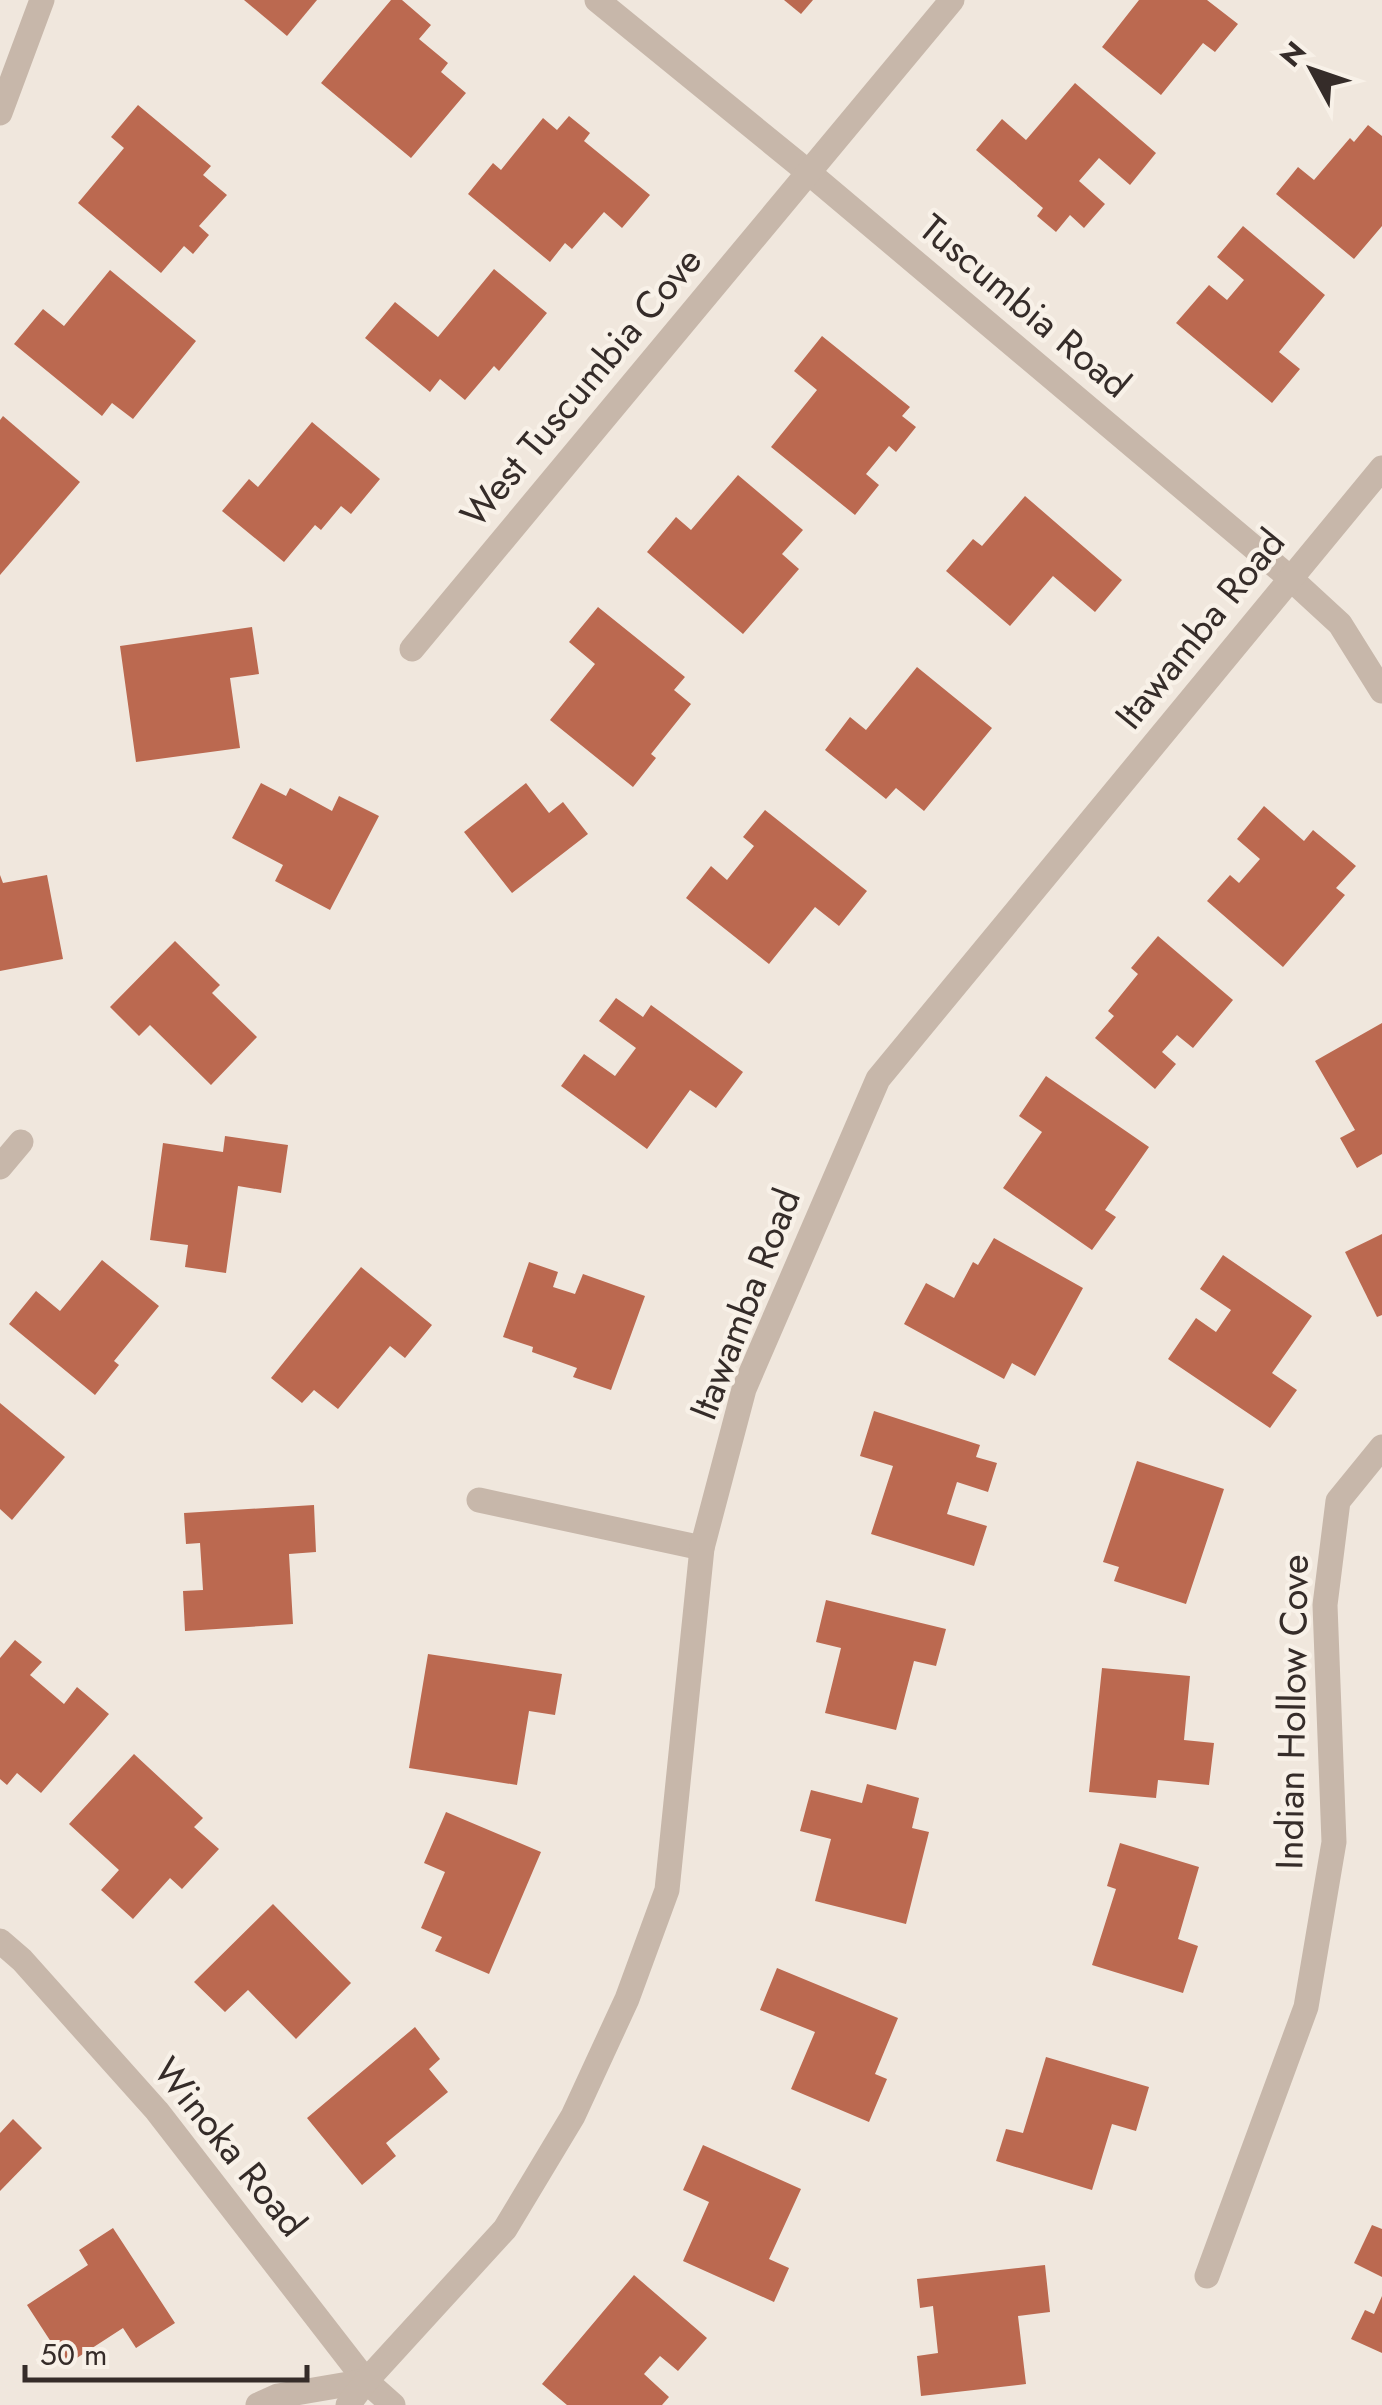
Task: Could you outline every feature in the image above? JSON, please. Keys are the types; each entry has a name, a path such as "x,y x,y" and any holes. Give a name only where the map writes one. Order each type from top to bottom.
{"street":[{"path":"0,113 42,0"},
{"name":"Tuscumbia Road","path":"597,0 808,172 1290,578 1340,624 1382,691"},
{"name":"West Tuscumbia Cove","path":"412,649 952,0"},
{"name":"Itawamba Road","path":"348,2405 366,2380 504,2229 573,2116 628,1999 668,1890 702,1548 744,1389 878,1080 1382,468"},
{"path":"0,1167 21,1142"},
{"name":"Indian Hollow Cove","path":"1208,2276 1306,2006 1334,1842 1325,1605 1338,1500 1382,1446"},
{"path":"479,1500 702,1548"},
{"name":"Winoka Road","path":"0,1941 22,1960 157,2111 366,2380 393,2405"},
{"path":"258,2405 278,2396 366,2380"}],"building":[{"path":"244,0 317,0 287,36"},
{"path":"391,0 402,0 431,25 419,39 448,63 441,72 466,93 411,158 321,83"},
{"path":"784,0 813,0 801,14"},
{"path":"1139,0 1207,0 1238,24 1215,52 1203,43 1161,95 1102,47"},
{"path":"1075,83 1156,153 1130,185 1099,158 1079,181 1105,204 1084,228 1070,215 1056,232 1037,216 1043,208 976,150 1002,119 1026,140"},
{"path":"138,105 211,166 203,175 227,195 199,226 209,235 193,254 184,246 161,273 78,203 124,148 111,137"},
{"path":"569,116 590,133 584,141 650,195 622,228 604,212 572,249 565,243 550,262 468,194 493,163 501,170 543,118 557,130"},
{"path":"1368,125 1382,136 1382,226 1354,259 1276,194 1298,167 1314,180 1350,138 1354,142"},
{"path":"1243,226 1325,295 1279,352 1300,369 1272,403 1176,323 1209,285 1227,300 1244,280 1217,257"},
{"path":"494,269 547,313 499,371 494,366 465,400 440,379 430,392 365,338 395,302 438,337"},
{"path":"110,270 196,341 133,419 112,403 102,416 14,344 43,309 64,326"},
{"path":"822,336 910,407 902,416 916,427 896,452 889,446 866,474 879,485 855,515 771,447 817,390 794,371"},
{"path":"3,416 80,482 0,575 0,420"},
{"path":"312,422 380,479 351,514 341,506 321,530 315,525 284,562 222,511 249,479 258,487"},
{"path":"738,475 803,530 782,554 799,569 743,634 647,552 676,517 691,530"},
{"path":"1025,496 1122,580 1095,612 1053,576 1010,626 946,571 973,539 982,546"},
{"path":"598,607 685,677 674,690 691,704 651,754 656,758 633,787 550,720 595,664 569,642"},
{"path":"252,627 259,674 230,678 240,748 136,762 120,646"},
{"path":"917,667 992,728 924,811 896,788 886,799 825,750 850,717 866,730"},
{"path":"261,783 286,796 290,788 332,811 339,796 379,816 330,910 275,881 283,865 232,838"},
{"path":"526,783 549,813 563,802 588,834 512,893 464,832"},
{"path":"1264,806 1304,841 1313,830 1356,866 1336,888 1345,895 1283,967 1207,901 1230,875 1239,883 1260,859 1237,839"},
{"path":"765,810 867,891 839,926 815,907 769,964 686,898 711,866 727,880 754,846 743,837"},
{"path":"0,875 3,883 47,875 63,959 0,971"},
{"path":"1158,936 1233,1000 1193,1048 1177,1035 1162,1052 1176,1064 1155,1089 1095,1038 1114,1016 1108,1011 1138,974 1131,968"},
{"path":"175,941 220,985 212,993 257,1037 211,1085 150,1025 139,1036 110,1007"},
{"path":"616,998 643,1017 651,1005 743,1072 716,1108 690,1090 647,1149 561,1086 584,1054 615,1076 636,1048 599,1021"},
{"path":"1382,1023 1382,1154 1357,1168 1340,1138 1355,1130 1315,1061"},
{"path":"1046,1076 1149,1147 1105,1210 1116,1217 1092,1250 1003,1188 1042,1132 1019,1116"},
{"path":"225,1136 288,1145 281,1193 238,1186 226,1273 185,1267 188,1245 150,1240 163,1143 223,1152"},
{"path":"1382,1234 1382,1315 1377,1317 1345,1252"},
{"path":"994,1238 1083,1288 1035,1376 1012,1363 1004,1379 904,1324 926,1283 954,1298 973,1262 978,1265"},
{"path":"1223,1255 1312,1316 1272,1373 1297,1390 1270,1428 1168,1359 1196,1318 1216,1332 1231,1310 1200,1289"},
{"path":"102,1260 159,1306 114,1361 119,1365 95,1395 9,1324 36,1291 60,1311"},
{"path":"529,1262 558,1272 553,1287 575,1294 583,1274 645,1296 611,1390 573,1377 577,1368 503,1337"},
{"path":"361,1267 432,1325 405,1358 390,1346 338,1409 314,1390 302,1403 271,1378"},
{"path":"0,1403 65,1457 12,1520 0,1509"},
{"path":"874,1411 980,1445 976,1457 997,1463 988,1492 957,1482 947,1514 987,1526 974,1566 871,1534 893,1466 860,1456"},
{"path":"1137,1461 1224,1489 1186,1604 1114,1581 1119,1567 1103,1562"},
{"path":"314,1505 316,1552 289,1554 293,1624 185,1631 183,1591 203,1590 200,1543 186,1544 184,1513"},
{"path":"826,1600 946,1629 936,1666 914,1661 896,1730 825,1713 841,1648 816,1642"},
{"path":"15,1640 42,1662 30,1675 64,1704 77,1687 109,1714 41,1793 17,1773 7,1785 0,1779 0,1658"},
{"path":"428,1654 562,1674 555,1715 529,1711 517,1785 409,1768"},
{"path":"1102,1668 1190,1676 1184,1740 1214,1743 1209,1785 1158,1780 1156,1798 1089,1792"},
{"path":"134,1754 203,1818 194,1827 219,1849 182,1889 170,1878 133,1919 101,1890 119,1870 69,1824"},
{"path":"867,1784 919,1798 912,1828 929,1832 906,1924 815,1901 831,1839 800,1831 811,1790 862,1803"},
{"path":"446,1812 541,1852 489,1974 435,1951 442,1937 421,1928 445,1872 424,1863"},
{"path":"1120,1843 1199,1867 1178,1939 1198,1946 1183,1993 1092,1965 1116,1889 1107,1886"},
{"path":"273,1904 351,1983 296,2039 248,1990 225,2012 194,1982"},
{"path":"777,1968 898,2018 875,2074 887,2079 869,2122 791,2089 815,2032 760,2010"},
{"path":"415,2027 440,2059 429,2069 448,2092 386,2143 396,2156 362,2185 307,2118"},
{"path":"1046,2057 1149,2087 1136,2131 1112,2124 1092,2190 996,2161 1006,2129 1023,2133"},
{"path":"13,2119 42,2148 0,2191 0,2133"},
{"path":"703,2145 801,2189 769,2259 789,2268 774,2302 683,2261 709,2202 683,2190"},
{"path":"1372,2225 1382,2229 1382,2277 1354,2263"},
{"path":"113,2228 175,2323 136,2348 123,2328 66,2365 27,2305 88,2265 79,2250"},
{"path":"1045,2265 1050,2312 1018,2316 1026,2384 921,2396 917,2356 938,2353 933,2306 920,2308 917,2279"},
{"path":"634,2275 707,2338 678,2371 660,2356 644,2374 669,2397 662,2405 567,2405 542,2384"},
{"path":"1382,2296 1382,2353 1351,2339 1365,2310 1374,2314"}]}
